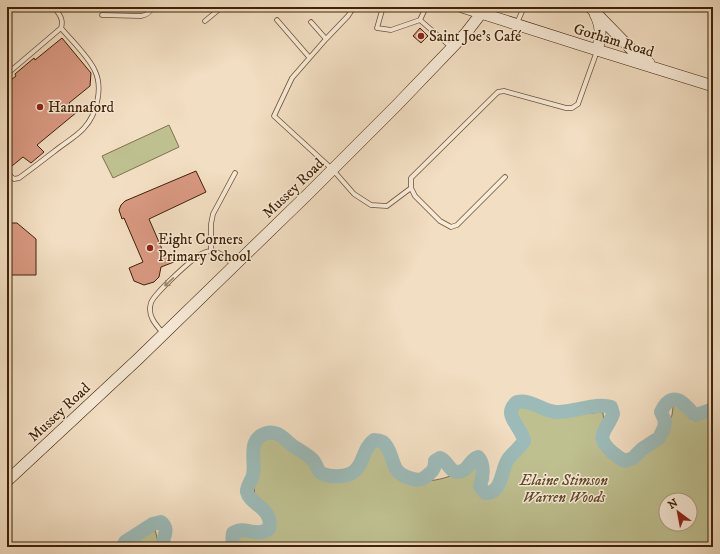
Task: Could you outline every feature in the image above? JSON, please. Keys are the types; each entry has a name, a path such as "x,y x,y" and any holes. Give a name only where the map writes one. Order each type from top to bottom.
{"street":[{"name":"Gorham Road","path":"462,7 484,11 516,25 713,86"},
{"path":"592,9 598,19 601,31 601,38 597,50"},
{"path":"592,9 632,51 661,70"},
{"name":"Mussey Road","path":"7,481 164,334 333,170 397,106 452,48 484,11"}],"lane":[{"path":"7,74 61,28 63,22 62,18 54,7"},
{"path":"102,15 141,16 150,12 152,7"},
{"path":"205,21 222,7"},
{"path":"354,7 348,16 309,57 292,78 274,116 333,170 354,194 371,205 387,206 411,188"},
{"path":"383,7 377,28 391,30 420,20 426,7"},
{"path":"516,25 524,7"},
{"path":"277,20 309,57"},
{"path":"420,20 452,48"},
{"path":"311,22 326,39"},
{"path":"7,173 14,179 19,178 80,133 92,116 98,93 98,80 96,73 92,65 61,28"},
{"path":"505,177 462,220 451,227 440,221 415,196 411,188 411,178 498,92 504,91 566,108 572,108 578,104 597,50"},
{"path":"211,251 211,224 213,214 235,173"},
{"path":"164,334 151,317 151,301 158,293 194,259 205,252 211,251 221,254 234,266"}],"green space":[{"path":"169,125 179,147 113,178 102,156"},
{"name":"Elaine Stimson Warren Woods","path":"677,399 685,402 690,419 699,417 713,410 713,547 251,547 237,539 237,533 266,533 271,531 275,525 271,512 255,497 254,487 259,465 259,444 264,438 268,437 282,439 296,454 313,464 320,474 326,478 346,478 358,471 366,461 374,443 382,445 396,469 403,475 421,481 440,479 458,473 476,462 479,464 479,478 481,487 488,492 495,493 501,488 506,479 508,465 514,456 527,444 527,435 516,413 517,407 520,404 524,404 544,412 564,416 603,413 604,422 599,438 602,446 618,458 628,462 637,459 665,430 672,415 674,400"},
{"path":"152,528 155,529 159,547 130,547 146,535"}],"building":[{"name":"Saint Joe's Café","path":"420,28 428,36 421,43 413,36"},
{"name":"Hannaford","path":"62,38 91,73 90,86 69,103 77,112 37,145 44,152 31,163 23,157 7,170 7,83 34,58 35,60"},
{"path":"196,171 206,192 149,219 165,256 171,253 174,262 161,267 159,277 154,282 144,285 134,281 129,268 143,262 124,218 122,219 119,210 121,205 125,201"},
{"path":"7,223 17,223 36,239 36,275 11,275 11,254 7,254"}],"waterway":[{"path":"236,547 232,537 233,533 242,530 259,532 269,529 270,522 268,516 265,511 252,500 247,492 247,488 254,470 254,447 259,437 264,434 274,433 282,436 311,458 321,473 333,476 347,475 355,471 361,463 367,448 374,440 381,441 386,445 400,474 415,480 422,479 427,476 434,468 435,461 440,458 445,461 452,470 457,472 467,468 473,460 478,457 482,463 483,475 480,486 485,493 495,490 498,486 507,461 524,441 520,430 514,421 511,411 517,402 527,402 546,410 556,412 598,406 611,407 613,414 603,433 603,441 612,452 625,461 633,458 642,449 659,438 664,428 665,421 661,412 669,401 678,400 696,415 713,409"},
{"path":"123,547 125,542 153,524 161,522 166,530 162,547"}],"place":[{"name":"Saint Joe's Café","path":"421,36"},
{"name":"Hannaford","path":"40,107"},
{"name":"Eight Corners Primary School","path":"150,248"}]}
